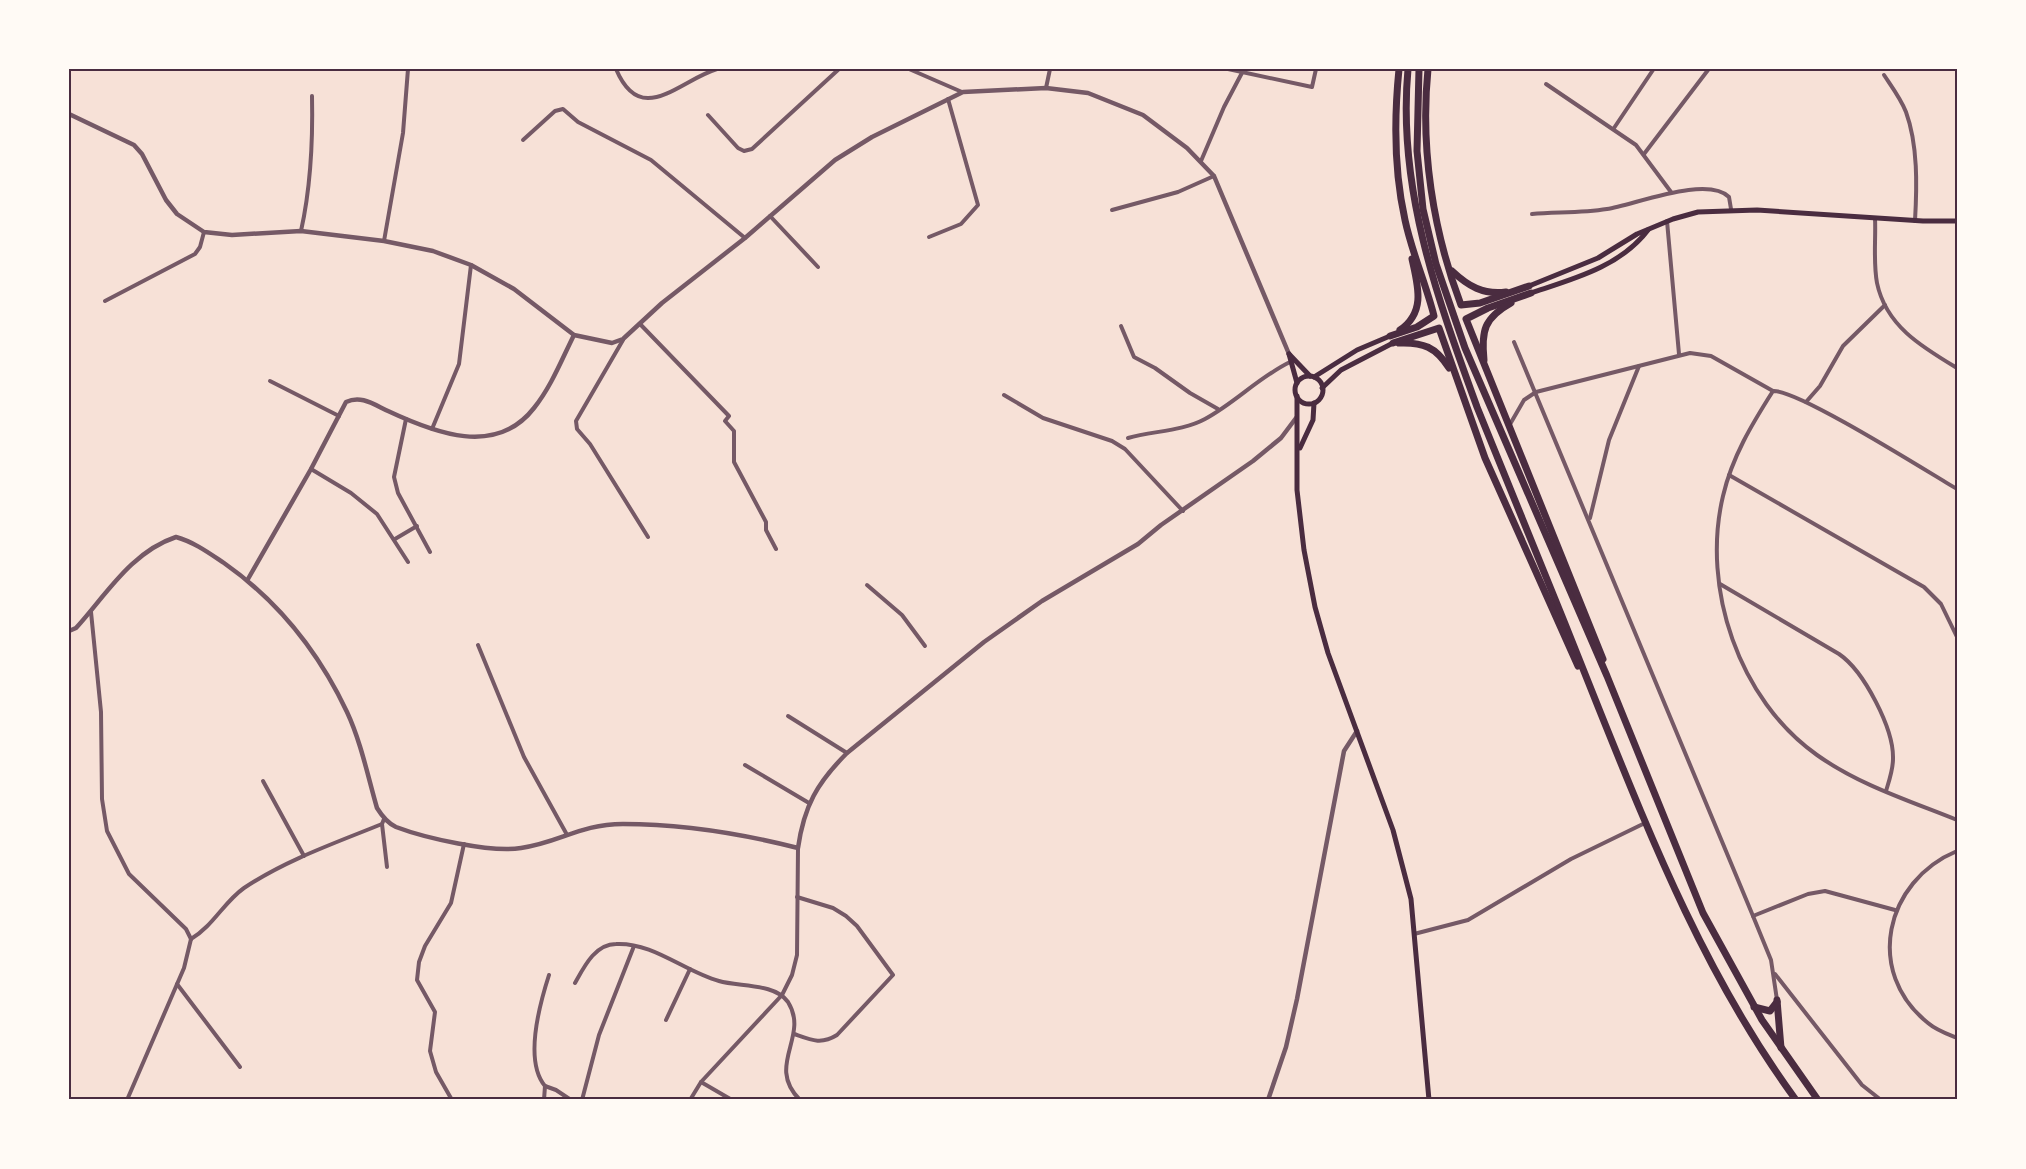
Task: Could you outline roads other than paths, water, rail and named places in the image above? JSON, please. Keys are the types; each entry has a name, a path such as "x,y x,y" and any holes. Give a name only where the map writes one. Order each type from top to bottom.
{"highway":[{"path":"1392,340 1410,322 1418,307 1411,245 1397,168 1399,69"},
{"path":"1408,69 1409,170 1420,236 1438,284 1607,676 1692,889 1753,1006 1781,1051 1818,1100"},
{"path":"1419,69 1416,126 1419,179 1438,284 1457,351 1670,883 1719,981 1752,1037 1796,1100"},
{"path":"1428,69 1426,116 1430,178 1439,226 1461,304 1484,369 1600,649 1607,676"},
{"path":"1411,245 1485,458 1526,554 1575,660 1589,684"},
{"path":"1451,270 1472,287 1486,292 1530,290"},
{"path":"1392,340 1434,316 1436,308 1443,302 1453,300 1461,304 1480,303 1530,290"},
{"path":"1392,340 1439,328 1446,332 1455,332 1466,320 1530,290"},
{"path":"1484,369 1482,340 1489,321 1530,290"},
{"path":"1392,340 1414,342 1435,350 1458,383"},
{"path":"1753,1006 1765,1012 1770,1011 1777,1000"},
{"path":"1777,1000 1781,1051"}],"main road":[{"path":"1530,290 1590,262 1667,221 1698,212 1731,210 1915,221 1957,221"},
{"path":"1530,290 1596,271 1629,250 1650,229"},
{"path":"1297,383 1302,378 1312,376 1358,350 1392,340"},
{"path":"1297,396 1302,402 1314,403 1321,397 1322,388 1341,370 1392,340"},
{"path":"1289,354 1297,383 1296,418 1299,450 1297,490 1307,569 1328,653 1400,853 1411,899 1429,1100"},
{"path":"1289,354 1322,388"},
{"path":"1299,450 1313,420 1314,403"}],"street":[{"path":"384,241 403,133 408,69"},
{"path":"616,69 625,87 631,93 638,98 651,99 717,69"},
{"path":"708,116 738,148 744,151 752,148 839,69"},
{"path":"909,69 963,92"},
{"path":"1046,88 1050,69"},
{"path":"1228,69 1312,87 1316,69"},
{"path":"1614,128 1653,70"},
{"path":"1644,154 1708,70"},
{"path":"1201,161 1224,107 1243,71"},
{"path":"1884,75 1900,100 1910,126 1915,159 1915,221"},
{"path":"1546,84 1614,128 1644,154 1671,192"},
{"path":"648,537 590,444 577,429 576,421 623,339 675,292 745,238 835,160 872,137 963,92 1046,88 1088,93 1129,108 1161,127 1201,161 1214,176 1289,354"},
{"path":"301,231 308,201 313,155 312,96"},
{"path":"929,237 961,224 978,205 948,99"},
{"path":"523,140 555,111 563,109 578,122 651,160 745,238"},
{"path":"69,114 134,145 142,154 166,200 177,214 204,232 232,236 301,231 384,241 433,251 471,265 525,296 574,335 601,342 623,339"},
{"path":"1112,210 1187,189 1214,176"},
{"path":"1532,214 1606,209 1671,192 1720,191 1729,196 1731,210"},
{"path":"770,216 818,267"},
{"path":"1875,218 1877,282 1885,304 1902,330 1957,368"},
{"path":"1667,221 1679,354"},
{"path":"105,301 195,254 200,247 204,232"},
{"path":"432,429 459,364 471,265"},
{"path":"1806,402 1820,386 1843,346 1885,304"},
{"path":"640,324 729,416 725,421 734,431 734,462 766,522 766,530 776,549"},
{"path":"1121,326 1134,357 1218,409"},
{"path":"248,579 311,469 345,402 361,398 406,420 432,429 477,438 492,436 514,428 536,407 574,335"},
{"path":"1514,342 1753,916 1774,974 1777,1000"},
{"path":"1509,426 1524,400 1536,392 1679,354 1698,353 1711,356 1773,391 1786,392 1806,402 1957,489"},
{"path":"1128,438 1187,426 1205,419 1272,371 1290,362"},
{"path":"1589,518 1609,440 1640,365"},
{"path":"270,381 339,416"},
{"path":"1773,391 1745,436 1729,475 1717,533 1720,584 1726,620 1739,657 1757,688 1781,720 1817,755 1886,791 1957,820"},
{"path":"1004,395 1043,418 1112,441 1125,449 1183,512"},
{"path":"690,1100 701,1082 782,995 792,975 797,955 798,848 809,803 818,784 847,753 984,642 1042,601 1137,544 1161,525 1183,512 1281,438 1296,418"},
{"path":"406,420 394,477 398,493 430,552"},
{"path":"311,469 366,503 378,514 408,562"},
{"path":"1729,475 1924,587 1941,604 1957,637"},
{"path":"395,539 417,526"},
{"path":"69,631 76,628 91,612 135,560 153,546 176,537 189,541 248,579 284,614 340,700 355,732 383,822 387,867"},
{"path":"1720,584 1839,654 1857,668 1868,686 1890,739 1893,759 1886,791"},
{"path":"867,585 902,615 925,646"},
{"path":"91,612 101,712 102,799 107,831 129,874 186,930 191,939 191,947 177,984 127,1100"},
{"path":"478,645 524,757 566,833"},
{"path":"788,716 847,753"},
{"path":"1268,1100 1286,1047 1298,999 1344,751 1357,730"},
{"path":"745,765 809,803"},
{"path":"263,781 304,856"},
{"path":"191,939 209,925 242,890 304,856 383,822 464,844 509,850 543,843 566,833 599,825 677,825 726,832 798,848"},
{"path":"1414,934 1468,920 1571,860 1645,823"},
{"path":"452,1100 436,1072 430,1051 435,1012 417,980 419,962 425,946 451,903 464,844"},
{"path":"1957,851 1940,859 1919,874 1903,894 1895,910 1890,935 1890,954 1901,989 1916,1011 1928,1023 1957,1038"},
{"path":"1753,916 1808,894 1825,891 1895,910"},
{"path":"794,1034 815,1041 828,1040 837,1035 893,975 857,926 846,916 833,908 797,897"},
{"path":"575,983 592,956 605,946 616,944 634,946 720,981 782,995 790,1007 794,1034 785,1077 788,1088 800,1100"},
{"path":"582,1100 599,1035 634,946"},
{"path":"666,1020 690,969"},
{"path":"1774,974 1831,1042 1862,1085 1881,1100"},
{"path":"544,1100 545,1086 536,1066 536,1050 541,1002 549,975"},
{"path":"177,984 240,1066"},
{"path":"701,1082 732,1100"},
{"path":"545,1086 571,1100"}]}
